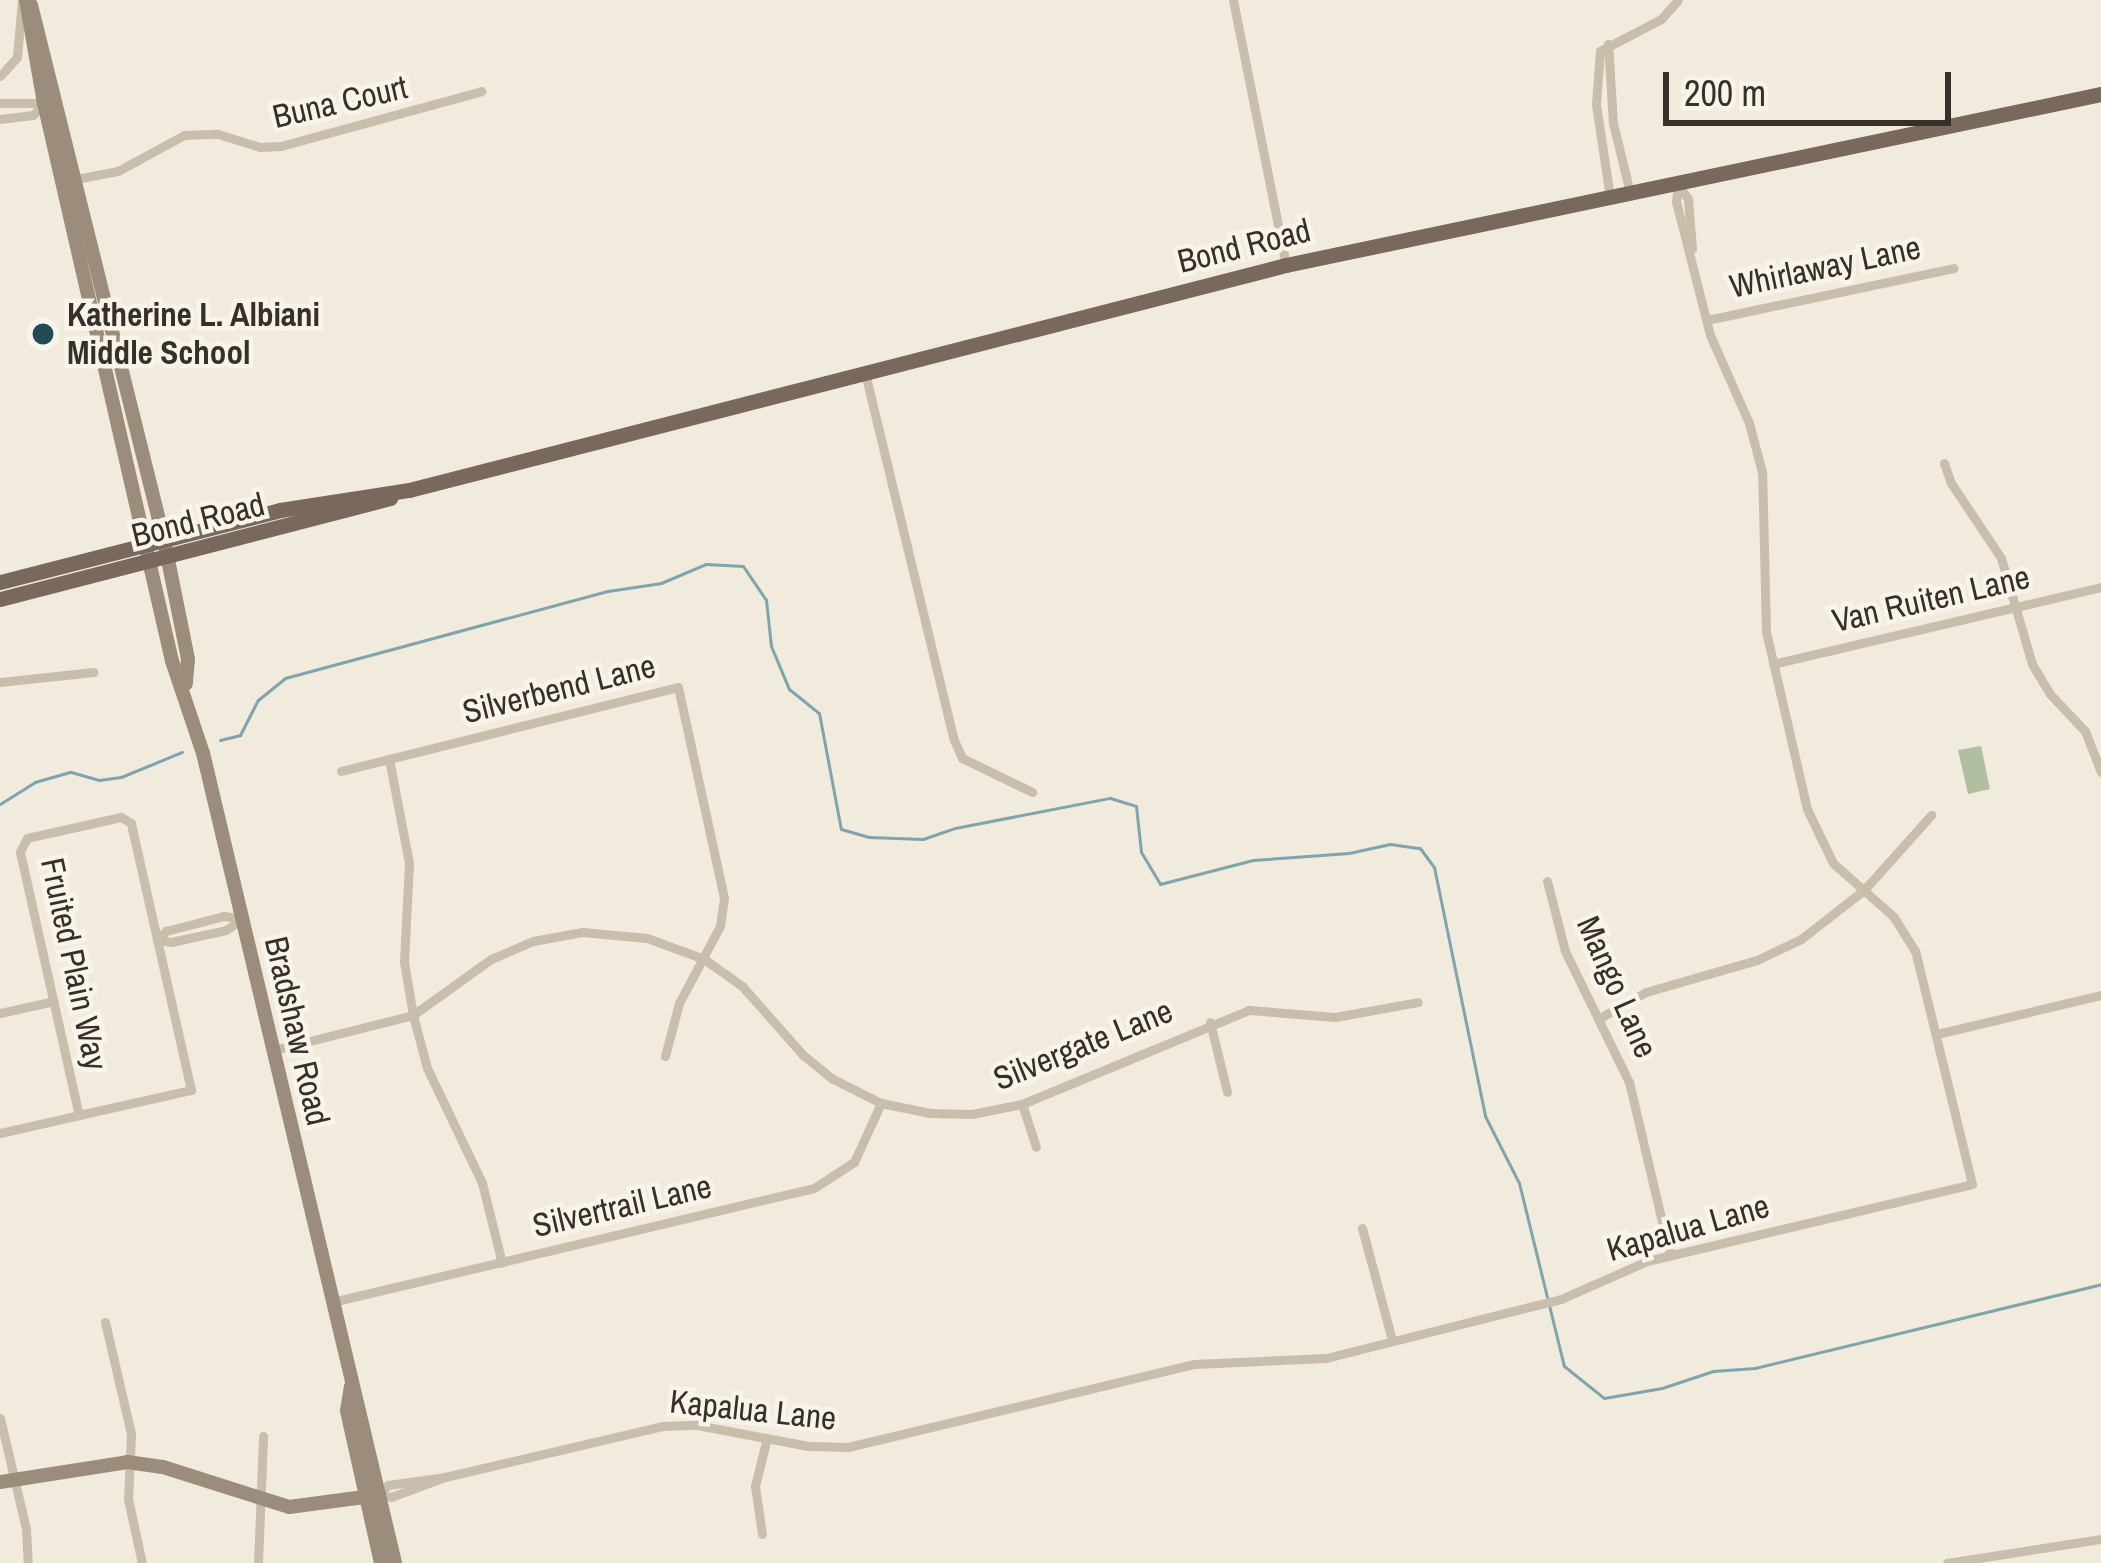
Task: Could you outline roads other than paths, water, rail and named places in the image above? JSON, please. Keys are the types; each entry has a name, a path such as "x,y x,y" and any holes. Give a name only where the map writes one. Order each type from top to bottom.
{"main road":[{"name":"Bradshaw Road","path":"26,0 145,544 158,562"},
{"name":"Bond Road","path":"0,599 158,562 409,490 1286,265 2101,94"},
{"name":"Bradshaw Road","path":"50,101 76,179 164,540 158,562 172,662 186,689 274,1050 351,1387 381,1563"},
{"name":"Bond Road","path":"0,582 335,500 409,490"},
{"path":"263,534 328,510 335,500"},
{"path":"6,1481 128,1462 163,1467 289,1507 372,1496"},
{"name":"Bradshaw Road","path":"372,1496 395,1563"}],"street":[{"path":"0,76 17,57 26,0"},
{"path":"1233,0 1286,265"},
{"path":"1610,197 1596,104 1598,60 1608,44 1658,21 1678,0"},
{"path":"1608,44 1613,123 1630,193"},
{"name":"Buna Court","path":"76,179 118,171 184,135 218,134 260,147 281,146 482,92"},
{"path":"0,103 50,101"},
{"path":"0,119 33,115 50,101"},
{"name":"Kapalua Lane","path":"372,1496 388,1485 445,1477 662,1426 697,1425 808,1447 848,1447 1194,1364 1301,1362 1531,1308 1615,1272 1670,1255 1972,1184 1906,933 1833,863 1813,828 1762,598 1762,472 1749,423 1717,357 1676,202 1678,183"},
{"name":"Whirlaway Lane","path":"1707,320 1954,268"},
{"path":"865,373 954,740 962,758 1032,792"},
{"path":"1944,463 1959,496 2001,558 2032,664 2050,694 2085,731 2101,772"},
{"name":"Van Ruiten Lane","path":"1773,664 2101,586"},
{"path":"0,682 93,672"},
{"name":"Silverbend Lane","path":"341,771 678,687 724,898 720,926 704,959"},
{"path":"389,759 409,863 404,962 413,1016 436,1089 482,1183 502,1263"},
{"path":"1600,1018 1646,992 1775,952 1826,922 1864,890 1930,814"},
{"name":"Fruited Plain Way","path":"79,1115 20,852 27,838 121,817 130,823 157,940"},
{"name":"Mango Lane","path":"1547,881 1565,951 1629,1082 1670,1255"},
{"path":"0,1133 191,1090 157,940 171,942 226,931 242,919"},
{"name":"Silvergate Lane","path":"274,1050 413,1016 491,959 560,935 628,934 704,959 742,986 818,1067 881,1102 949,1115 1022,1104 1210,1022 1249,1010 1354,1016 1418,1002"},
{"path":"665,1056 679,1004 704,959"},
{"path":"1936,1034 2101,995"},
{"path":"0,1013 54,1001"},
{"path":"1210,1022 1227,1092"},
{"name":"Silvertrail Lane","path":"332,1302 814,1188 854,1162 881,1102"},
{"path":"1022,1104 1036,1147"},
{"path":"1362,1228 1392,1340"},
{"path":"105,1322 130,1434 128,1499 142,1563"},
{"path":"0,1418 6,1481 26,1529 28,1563"},
{"path":"257,1563 262,1436"},
{"path":"762,1534 755,1486 767,1438"},
{"path":"1947,1563 2101,1539"}],"waterway":[{"path":"220,740 240,735 258,700 285,678 608,591 661,583 706,564 743,566 766,600 771,646 789,689 819,713 841,829 869,837 923,839 955,828 1110,798 1136,806 1141,852 1160,884 1253,860 1349,853 1390,844 1420,848 1434,867 1485,1116 1519,1183 1564,1366 1604,1398 1662,1388 1713,1371 1755,1368 2101,1284"},
{"path":"0,804 35,782 71,772 99,780 121,777 182,752"}],"place":[{"name":"Katherine L. Albiani Middle School","path":"43,334"}]}
